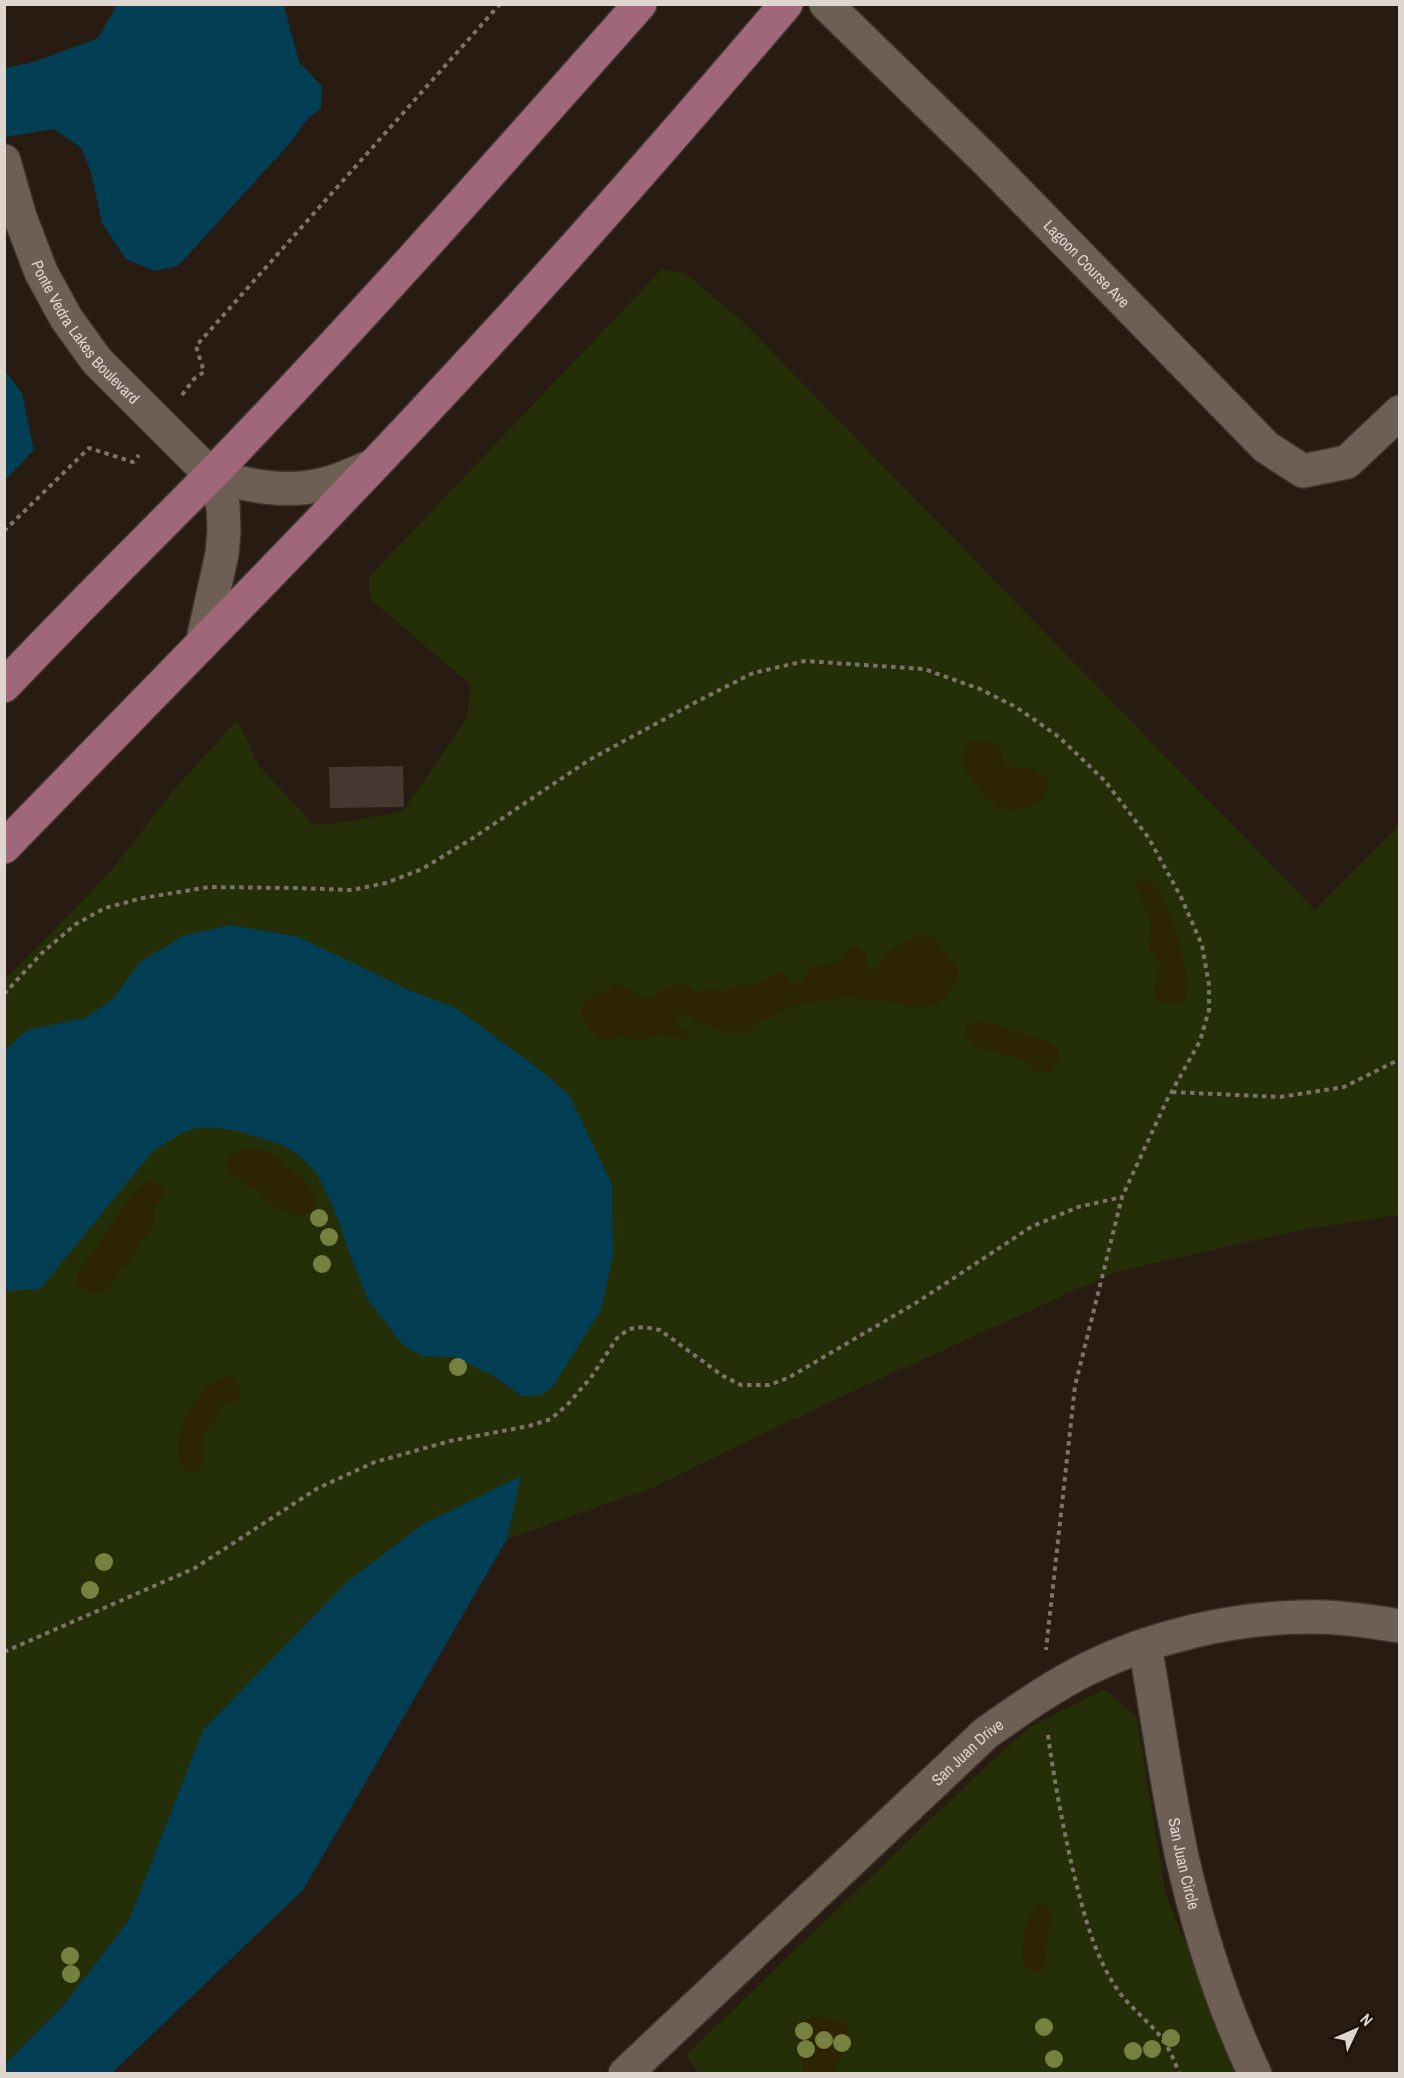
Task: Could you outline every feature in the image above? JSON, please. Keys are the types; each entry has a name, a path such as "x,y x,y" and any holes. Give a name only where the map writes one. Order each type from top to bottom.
{"main road":[{"path":"4,686 68,618 211,475 440,230 640,4"},
{"path":"4,847 372,466 675,134 786,4"}],"street":[{"name":"Lagoon Course Ave","path":"826,4 987,161 1266,447 1303,471 1347,462 1400,412"},
{"name":"Ponte Vedra Lakes Boulevard","path":"4,161 20,217 41,272 66,318 97,361 211,475 223,505 224,531 222,554 202,644"},
{"name":"Ponte Vedra Lakes Boulevard","path":"211,475 243,485 287,489 324,484 372,466"},
{"name":"San Juan Drive","path":"625,2073 986,1733 1042,1694 1088,1668 1145,1645 1220,1625 1304,1617 1355,1619 1400,1626"},
{"name":"San Juan Circle","path":"1145,1645 1182,1857 1212,1966 1242,2046 1255,2073"}],"path":[{"path":"4,531 89,448 133,462 161,426 186,388 204,372 196,346 500,4"},
{"path":"4,994 43,952 76,924 105,908 143,898 209,887 352,890 386,883 422,869 470,840 589,760 753,674 805,661 924,669 980,689 1016,707 1059,737 1105,781 1148,837 1180,895 1202,945 1209,985 1209,1010 1200,1041 1172,1092 1122,1197 1075,1386 1042,1694 1057,1799 1083,1913 1115,1986 1134,2011 1155,2030 1173,2055 1179,2073"},
{"path":"1172,1092 1280,1097 1344,1087 1400,1059"},
{"path":"4,1652 195,1568 318,1488 375,1462 551,1419 569,1403 592,1376 617,1338 629,1329 643,1327 660,1330 723,1376 741,1385 769,1385 788,1378 919,1301 1031,1227 1077,1207 1122,1197"}],"green space":[{"path":"662,269 685,273 743,322 1315,910 1399,826 1399,1215 1301,1230 1116,1272 838,1398 652,1488 507,1539 520,1476 203,1730 129,1920 62,2007 5,2064 5,980 111,871 173,791 237,720 259,766 314,825 352,821 403,811 467,718 471,685 370,599 369,577"},
{"path":"1105,1689 1136,1716 1166,1895 1238,2073 699,2074 686,2055 982,1770 1030,1727"}],"sand":[{"path":"976,739 996,744 1001,751 1004,763 1011,767 1034,768 1043,776 1048,789 1040,801 1025,808 1009,810 996,805 983,794 961,760 967,744"},
{"path":"1148,878 1171,919 1183,956 1187,989 1184,1001 1180,1003 1164,1003 1155,994 1154,988 1160,964 1151,951 1149,940 1151,921 1136,885 1139,880"},
{"path":"927,935 936,940 959,969 956,981 948,995 938,1004 927,1007 845,997 790,1007 740,1034 699,1023 686,1014 676,1020 676,1026 690,1033 685,1039 660,1035 642,1041 622,1037 605,1040 589,1027 582,1016 582,1009 589,998 613,984 650,998 671,985 686,984 697,993 710,989 725,991 736,985 752,986 780,973 787,976 794,984 802,980 811,966 837,962 852,946 857,946 866,954 866,968 871,969 878,966 894,948"},
{"path":"975,1022 995,1025 1049,1042 1058,1053 1058,1061 1052,1071 1044,1073 1035,1070 1020,1058 981,1048 965,1036 966,1025"},
{"path":"251,1148 265,1151 278,1158 304,1181 316,1200 311,1212 300,1216 289,1213 263,1199 257,1191 229,1173 227,1162 231,1156 240,1150"},
{"path":"150,1180 160,1185 164,1192 154,1207 150,1233 141,1241 130,1263 120,1270 109,1287 92,1294 81,1288 78,1275 83,1264 132,1194"},
{"path":"226,1377 233,1377 237,1382 240,1397 222,1405 217,1419 204,1432 203,1462 199,1470 194,1473 184,1468 179,1459 179,1437 183,1425 194,1404 203,1393"},
{"path":"1040,1904 1049,1909 1051,1915 1044,1968 1035,1972 1024,1965 1023,1941 1030,1914"},
{"path":"813,2017 839,2021 848,2030 848,2042 833,2073 803,2072 799,2024"}],"water":[{"path":"117,5 284,5 299,62 322,86 321,109 308,118 291,142 178,266 154,271 126,259 102,223 91,172 81,148 54,129 5,137 5,68 34,62 98,38"},
{"path":"5,371 22,393 34,450 5,480"},
{"path":"231,925 299,937 411,991 456,1008 539,1069 570,1096 612,1185 613,1255 601,1310 553,1386 542,1395 522,1396 492,1375 465,1362 452,1357 422,1356 402,1344 368,1300 338,1218 318,1175 299,1155 282,1145 238,1131 210,1127 196,1128 182,1133 153,1151 40,1289 5,1291 5,1050 27,1030 85,1018 113,999 140,962 185,935"},
{"path":"521,1476 507,1539 303,1890 112,2073 5,2073 5,2064 62,2007 129,1920 203,1730 347,1582 423,1524"}],"building":[{"path":"403,766 404,807 330,808 329,767"}]}
